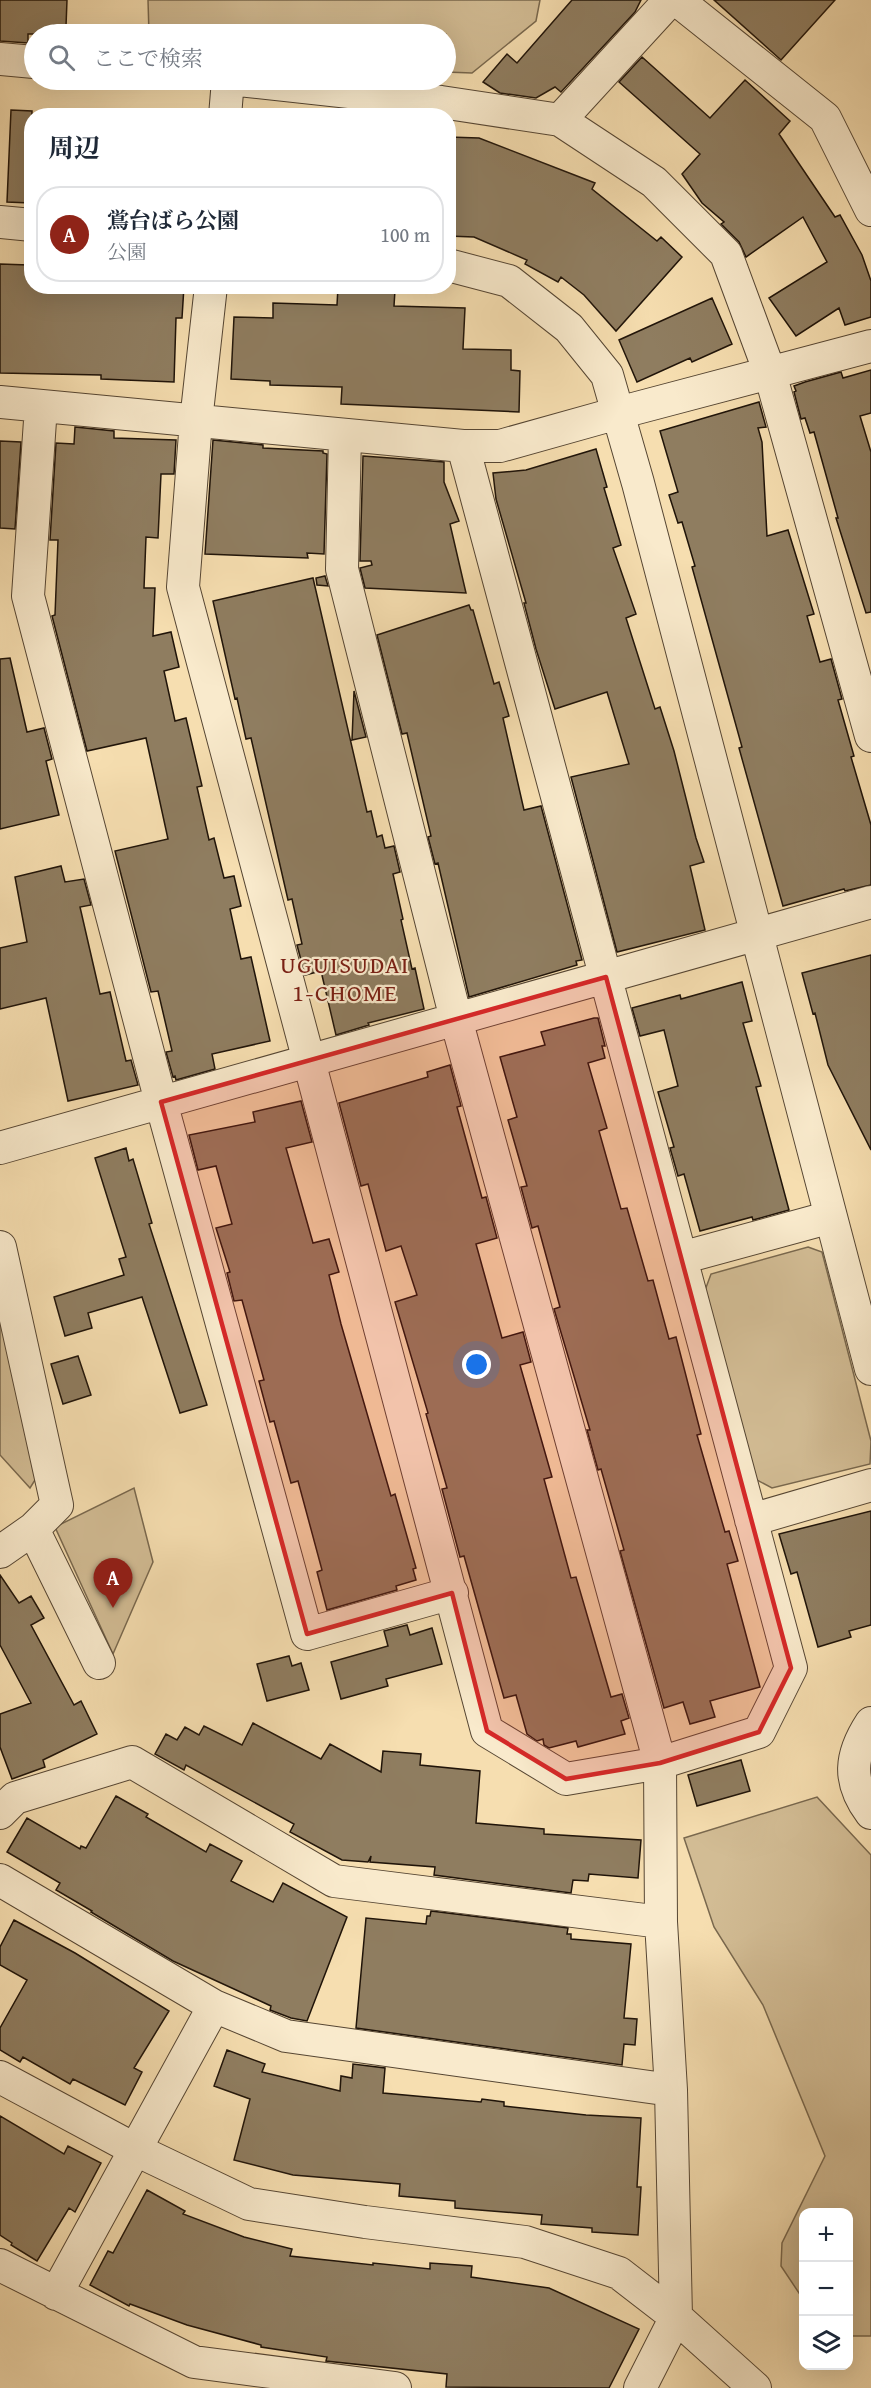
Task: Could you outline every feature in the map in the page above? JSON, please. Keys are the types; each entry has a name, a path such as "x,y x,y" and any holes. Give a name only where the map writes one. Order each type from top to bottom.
{"street":[{"path":"560,120 670,0"},
{"path":"678,0 825,118 871,210"},
{"path":"0,59 24,61"},
{"path":"226,108 227,90"},
{"path":"331,90 441,102 560,120 654,182 726,254 770,373 871,736"},
{"path":"0,222 24,224"},
{"path":"456,267 509,281 569,328 607,375 871,1369"},
{"path":"210,294 196,421 183,587 487,1731 566,1779 660,1762 759,1732 791,1668 463,446"},
{"path":"0,402 463,446 500,446 871,346"},
{"path":"41,406 28,596 160,1102 308,1634 452,1593"},
{"path":"345,435 342,569 456,1019 660,1762 661,1922 672,2090 676,2318 640,2388"},
{"path":"0,1148 871,902"},
{"path":"681,1258 831,1217"},
{"path":"0,1247 57,1505 33,1529 0,1552"},
{"path":"752,1520 871,1485"},
{"path":"33,1529 99,1663"},
{"path":"871,1723 855,1751 853,1761 859,1790 871,1814"},
{"path":"0,1813 15,1798 132,1762 334,1881 661,1922"},
{"path":"0,1881 214,2006 286,2036 672,2090"},
{"path":"56,2295 214,2006"},
{"path":"0,2077 136,2150 249,2204 365,2222 525,2242 619,2272 676,2318 755,2388"},
{"path":"0,2265 194,2362 395,2388"}],"highlighted area":[{"path":"606,977 791,1668 759,1732 660,1763 566,1779 487,1731 452,1593 307,1634 161,1102"}],"shaded area":[{"path":"148,0 540,0 536,21 472,73 456,72 456,24 149,24"},
{"path":"808,1247 822,1252 871,1441 870,1464 772,1488 755,1479 704,1293 711,1274"},
{"path":"0,1301 40,1472 30,1488 0,1455"},
{"path":"134,1488 153,1562 113,1654 55,1527"},
{"path":"817,1797 871,1855 871,2336 853,2336 853,2208 799,2208 825,2156 763,2005 714,1927 684,1838"},
{"path":"799,2209 799,2293 781,2266 782,2243"}],"building":[{"path":"0,0 67,0 66,24 24,24 24,43 0,41"},
{"path":"572,0 641,0 635,12 561,92 555,87 536,98 500,93 483,82 507,54 517,63"},
{"path":"714,0 835,0 781,60"},
{"path":"642,57 710,118 745,80 790,121 779,134 835,217 840,215 862,255 871,281 871,317 845,325 839,308 796,336 769,298 827,262 803,217 746,257 739,242 721,224 724,222 702,203 682,174 700,154 619,82"},
{"path":"11,110 24,111 24,203 7,202"},
{"path":"456,137 479,138 595,183 592,189 657,241 661,237 682,257 616,331 584,295 561,277 558,282 525,264 527,260 474,237 456,236"},
{"path":"0,264 24,265 24,294 184,294 182,318 176,318 174,382 101,379 101,375 0,373"},
{"path":"338,294 395,294 394,306 465,308 463,349 511,350 511,370 520,371 519,412 341,404 342,387 270,385 270,381 231,379 234,317 273,318 273,303 337,305"},
{"path":"712,298 732,344 692,362 690,358 637,382 619,340"},
{"path":"871,370 871,413 860,416 871,452 871,612 866,613 836,518 838,518 814,432 810,433 805,418 801,419 794,386 841,372 843,378"},
{"path":"759,402 766,427 758,428 762,442 767,536 788,530 814,614 807,616 820,662 831,659 842,699 838,700 854,756 851,757 871,825 871,885 845,891 844,889 783,906 692,567 695,566 682,522 678,523 669,495 678,492 660,431"},
{"path":"75,427 114,431 114,438 176,440 174,474 161,474 158,538 146,537 144,588 155,588 153,636 171,632 179,667 164,671 175,721 186,718 202,786 197,787 209,840 214,838 224,878 234,876 241,906 230,909 241,959 251,957 270,1041 212,1054 215,1069 176,1080 175,1076 173,1077 166,1052 172,1051 158,991 151,992 115,851 168,839 146,738 87,751 52,616 55,615 58,540 50,540 56,443 74,444"},
{"path":"213,440 263,445 263,448 323,451 327,454 324,554 307,553 308,558 205,554"},
{"path":"0,441 21,442 15,529 0,528"},
{"path":"596,449 607,487 604,488 621,545 613,548 636,614 626,618 655,709 660,707 704,862 690,866 705,930 617,952 571,777 629,764 607,692 555,709 536,649 524,603 526,603 496,499 493,473 526,470"},
{"path":"363,456 444,462 444,482 459,521 450,524 466,593 365,588 360,568 372,565 371,561 360,561"},
{"path":"325,576 328,586 317,585 316,578"},
{"path":"313,578 367,812 371,811 377,837 382,835 385,848 394,846 400,872 393,874 403,919 401,920 424,1009 368,1023 369,1025 336,1035 321,971 305,975 297,945 302,944 292,899 288,900 251,738 246,739 213,601"},
{"path":"469,605 473,610 494,684 499,682 509,716 503,718 524,810 541,806 582,960 576,961 577,965 469,997 438,863 435,864 428,837 431,836 407,733 402,734 377,635"},
{"path":"10,658 27,732 44,728 52,759 46,761 59,815 0,829 0,659"},
{"path":"354,691 366,737 352,740"},
{"path":"61,866 65,882 84,879 91,905 80,907 100,994 110,992 126,1061 131,1060 138,1085 68,1101 46,998 0,1009 0,948 27,942 15,877"},
{"path":"871,955 871,1150 828,1065 802,973"},
{"path":"742,982 752,1021 743,1023 761,1086 756,1087 789,1210 700,1231 684,1174 678,1176 670,1148 674,1147 658,1092 678,1086 664,1030 640,1036 632,1008 680,995 681,999"},
{"path":"598,1018 605,1046 602,1046 605,1058 588,1063 607,1128 599,1131 621,1209 627,1208 648,1281 653,1280 669,1339 676,1337 701,1434 697,1435 725,1532 729,1531 738,1561 727,1564 760,1687 710,1701 715,1717 690,1724 683,1702 664,1708 620,1551 624,1550 601,1469 598,1470 587,1430 590,1430 554,1309 560,1307 538,1226 532,1228 521,1187 527,1186 508,1120 517,1117 500,1057 545,1045 541,1032"},
{"path":"450,1065 461,1106 457,1107 482,1198 486,1197 497,1238 476,1244 502,1338 523,1332 531,1362 520,1365 552,1477 544,1479 571,1578 576,1577 611,1697 622,1694 629,1718 621,1721 625,1734 578,1747 576,1741 549,1748 544,1745 543,1739 537,1741 527,1734 516,1695 504,1698 464,1556 460,1557 442,1489 447,1488 426,1414 428,1413 395,1302 417,1295 401,1246 386,1251 368,1184 361,1186 339,1103 428,1077 427,1072"},
{"path":"301,1101 312,1142 286,1148 313,1243 329,1239 339,1272 329,1275 341,1324 391,1496 395,1494 416,1568 413,1569 416,1580 396,1586 397,1590 327,1610 317,1572 322,1570 298,1481 291,1483 274,1421 270,1422 259,1381 264,1380 242,1300 234,1301 227,1273 230,1272 216,1228 232,1224 216,1166 198,1170 189,1135 255,1122 253,1112"},
{"path":"126,1148 129,1161 133,1159 152,1223 149,1224 207,1405 180,1413 142,1297 88,1313 92,1328 65,1336 54,1297 124,1275 119,1259 126,1257 95,1158"},
{"path":"78,1356 91,1395 63,1404 51,1364"},
{"path":"871,1511 871,1625 849,1631 851,1637 818,1647 797,1572 791,1574 779,1534"},
{"path":"0,1575 19,1603 31,1596 44,1618 31,1625 74,1705 81,1701 97,1734 43,1760 45,1767 12,1779 0,1747 0,1714 31,1703 0,1645"},
{"path":"407,1625 410,1635 432,1628 442,1664 386,1679 388,1686 341,1699 331,1662 388,1646 384,1631"},
{"path":"289,1656 292,1666 301,1663 309,1690 267,1701 257,1664"},
{"path":"253,1723 321,1759 330,1744 381,1772 383,1751 421,1754 420,1765 480,1771 476,1823 544,1829 544,1834 641,1840 638,1878 589,1874 588,1881 573,1880 571,1893 434,1875 435,1867 370,1862 371,1856 368,1862 342,1860 290,1832 294,1824 186,1765 184,1770 155,1754 166,1734 177,1740 185,1727 199,1735 204,1726 242,1745"},
{"path":"741,1760 750,1791 697,1806 688,1775"},
{"path":"116,1796 148,1814 146,1817 206,1852 210,1844 242,1861 231,1881 273,1902 283,1883 347,1917 307,2021 270,2010 271,2006 173,1961 56,1890 60,1883 7,1852 27,1818 80,1849 81,1846 86,1848"},
{"path":"431,1911 568,1928 567,1934 571,1934 571,1939 631,1944 624,2018 637,2019 635,2045 624,2044 622,2065 356,2028 366,1918 426,1924 427,1916 430,1916"},
{"path":"14,1920 75,1953 169,2011 134,2068 142,2072 125,2105 73,2079 70,2084 23,2057 20,2062 0,2050 0,2028 27,1980 0,1965 0,1947"},
{"path":"227,2050 265,2064 262,2072 340,2091 341,2076 352,2078 353,2064 385,2068 383,2093 481,2102 482,2099 504,2102 504,2106 586,2115 641,2118 637,2187 641,2187 638,2235 592,2232 592,2228 541,2224 542,2215 455,2208 455,2201 399,2196 400,2184 293,2175 234,2160 250,2099 214,2086"},
{"path":"0,2116 64,2154 68,2146 101,2163 75,2212 69,2208 37,2261 11,2245 12,2243 0,2235"},
{"path":"147,2190 185,2211 183,2214 244,2237 292,2249 290,2256 430,2269 430,2263 472,2266 471,2277 549,2288 639,2329 609,2388 446,2387 447,2374 326,2361 327,2357 261,2347 261,2345 187,2325 130,2304 129,2306 90,2285 108,2251 113,2253"}],"place":[{"name":"鴬台ばら公園","path":"113,1608"}],"district":[{"name":"UGUISUDAI 1-CHOME","path":"345,979"}]}
